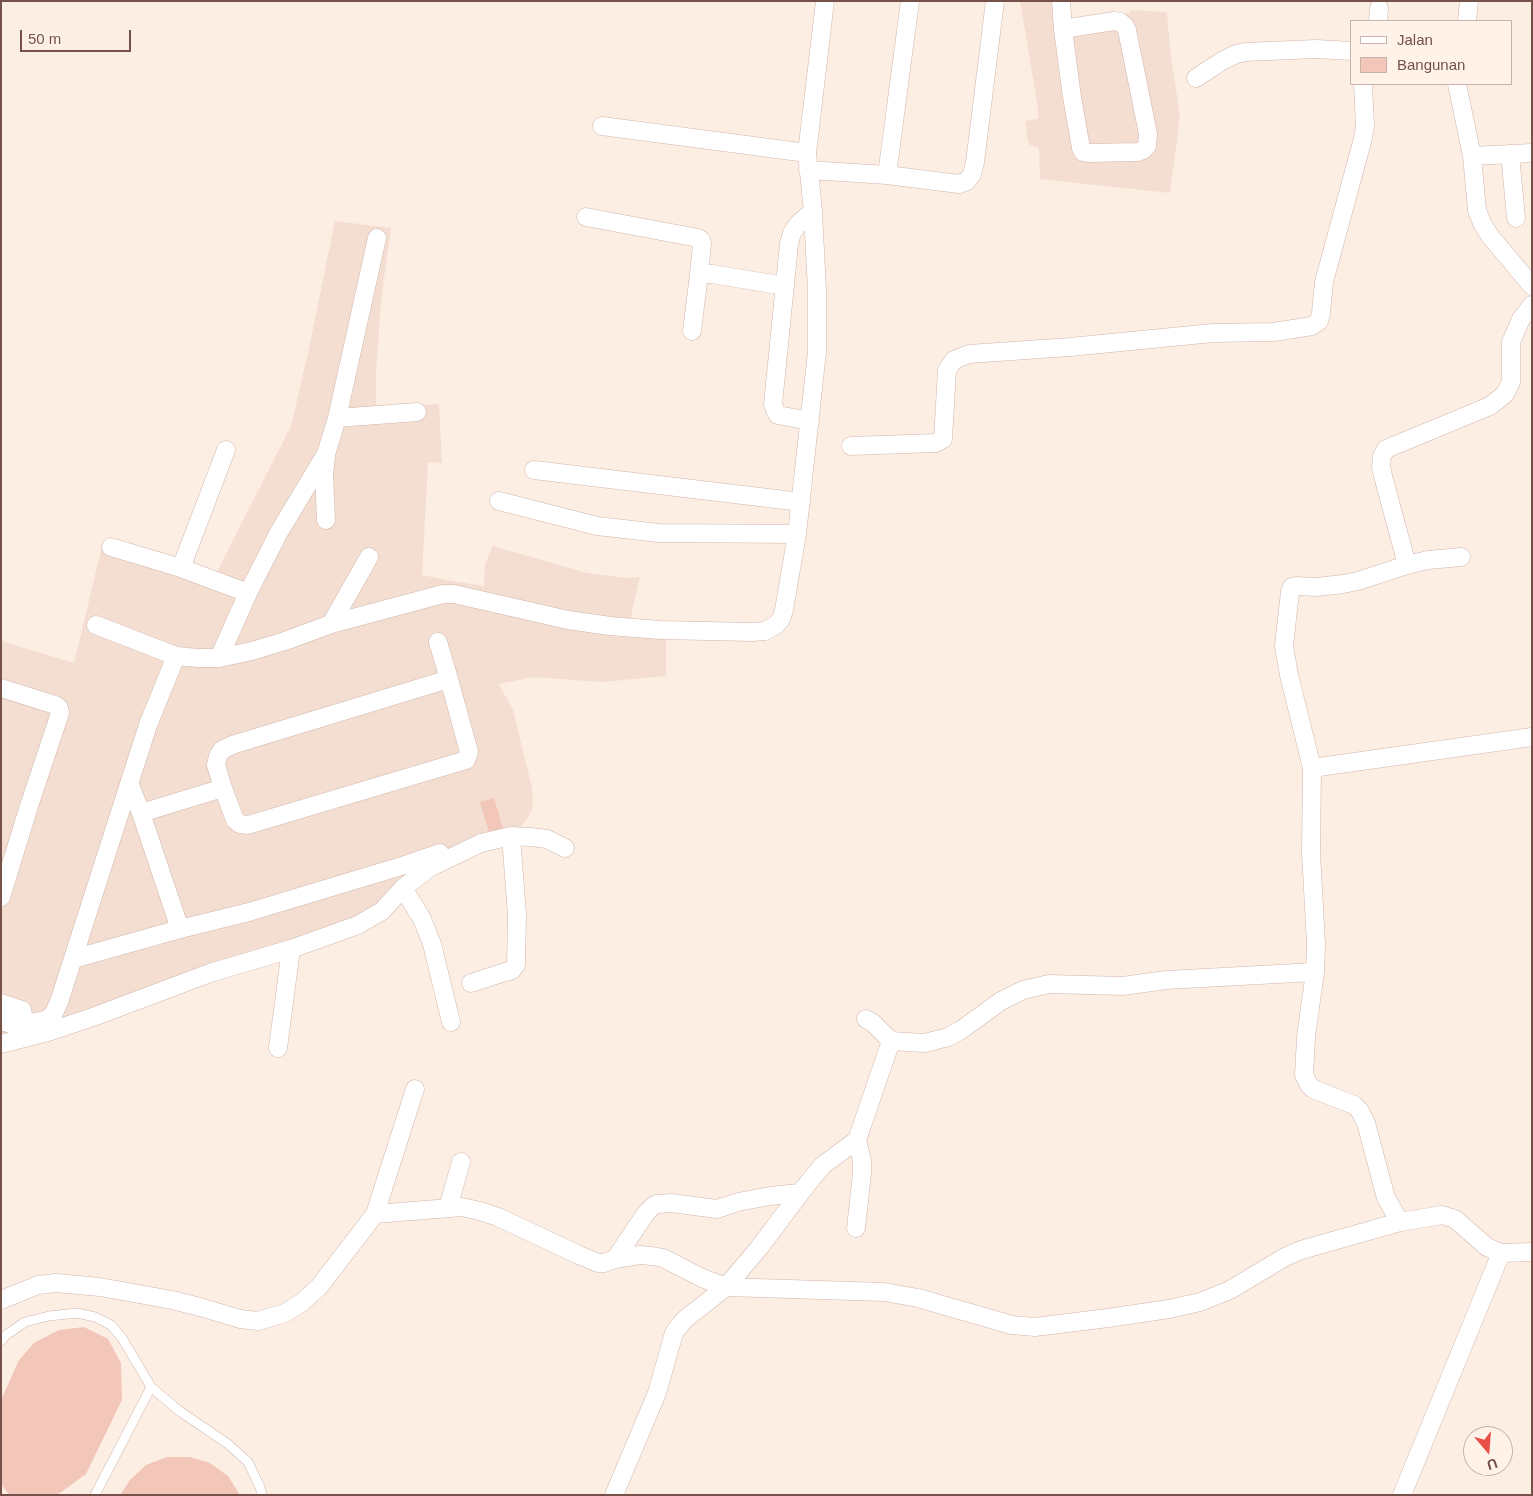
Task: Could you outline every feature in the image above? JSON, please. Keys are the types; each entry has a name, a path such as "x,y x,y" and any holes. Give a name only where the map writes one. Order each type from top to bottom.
{"street":[{"path":"96,625 176,656 219,658 285,641 331,624 443,594 454,594 568,620 610,626 660,630 742,632 765,631 776,625 781,618 797,534 817,352 817,291 813,212 807,162 825,1"},
{"path":"887,175 910,1"},
{"path":"602,126 887,175 959,184 967,181 972,174 975,162 994,1"},
{"path":"1061,1 1063,29 1080,148 1083,152 1088,153 1138,152 1143,150 1147,146 1148,134 1125,26 1120,22 1114,21 1063,29"},
{"path":"1467,20 1469,1"},
{"path":"1196,78 1222,60 1245,52 1316,49 1350,51"},
{"path":"851,446 936,443 943,439 947,370 954,360 969,354 1070,347 1213,333 1274,332 1312,326 1318,321 1321,313 1324,282 1362,142 1365,127 1363,85"},
{"path":"1457,85 1472,156 1477,210 1490,236 1532,286"},
{"path":"1472,156 1532,153"},
{"path":"1510,154 1516,218"},
{"path":"810,421 778,415 773,404 789,244 792,233 799,223 813,212"},
{"path":"586,217 701,240 692,331"},
{"path":"326,520 324,473 326,454 337,418 378,238"},
{"path":"699,274 712,274 785,286"},
{"path":"1407,565 1383,476 1381,467 1382,456 1386,449 1490,406 1505,394 1511,382 1511,342 1522,319 1532,305"},
{"path":"337,418 417,412"},
{"path":"181,568 226,450"},
{"path":"219,658 248,593 279,532 326,454"},
{"path":"534,470 800,502"},
{"path":"500,501 597,526 659,533 797,534"},
{"path":"111,547 181,568 248,593"},
{"path":"331,624 369,557"},
{"path":"1400,1222 1386,1198 1366,1123 1360,1111 1354,1105 1313,1089 1309,1086 1304,1075 1306,1037 1315,972 1316,944 1311,853 1312,768 1289,675 1284,646 1292,587 1317,587 1358,582 1407,565 1428,560 1461,557"},
{"path":"438,642 449,679 469,752 466,760 248,824 240,824 235,820 216,765 222,750 232,744 449,679"},
{"path":"1,1021 14,1025 24,1021 37,1022 47,1019 53,1015 60,1002 148,725 176,656"},
{"path":"1,688 55,704 60,712 1,897"},
{"path":"1312,768 1532,737"},
{"path":"130,785 180,929"},
{"path":"141,813 223,788"},
{"path":"73,959 320,892 509,833 548,839 565,848"},
{"path":"1,1044 84,1020 210,973 291,949 358,925 382,911 404,888 429,868 481,842 509,833"},
{"path":"470,983 512,970 516,965 517,915 509,833"},
{"path":"404,888 422,919 432,944 450,1022"},
{"path":"278,1048 291,949"},
{"path":"866,1019 873,1023 891,1041 925,1043 948,1037 961,1030 1023,990 1049,984 1123,986 1166,980 1315,972"},
{"path":"1,1004 22,1010 24,1021"},
{"path":"856,1228 862,1173 862,1161 857,1140 891,1041"},
{"path":"1,1300 38,1285 56,1283 100,1287 162,1299 200,1307 240,1319 258,1321 285,1313 301,1303 319,1287 375,1214 415,1089"},
{"path":"614,1495 657,1393 674,1333 684,1320 726,1287 759,1248 799,1193 823,1165 857,1140"},
{"path":"448,1208 461,1162"},
{"path":"615,1259 646,1213 657,1204 672,1203 717,1209 738,1202 799,1193"},
{"path":"375,1214 462,1207 498,1217 598,1263 640,1255 658,1257 726,1287 884,1292 918,1298 1012,1325 1035,1327 1161,1310 1200,1302 1230,1290 1285,1257 1301,1250 1400,1222 1442,1215 1454,1219 1487,1247 1501,1253 1532,1252"},
{"path":"1402,1495 1501,1253"}],"lane":[{"path":"1,1340 25,1322 49,1316 76,1313 95,1317 111,1325 122,1338 151,1387 178,1410 228,1444 248,1462 262,1495"},
{"path":"95,1495 151,1387"}],"shaded area":[{"path":"1020,1 1065,1 1067,22 1130,13 1130,10 1167,12 1170,50 1180,116 1170,193 1040,179 1039,148 1030,145 1028,142 1025,121 1038,119 1038,109"},
{"path":"335,221 391,228 381,301 376,374 376,407 439,404 442,463 428,462 422,575 484,586 485,564 493,546 587,573 626,578 640,577 629,625 666,624 666,676 602,682 534,677 499,684 513,710 532,788 533,807 527,819 514,836 436,865 370,919 139,999 1,1037 1,641 74,663 103,542 216,574 291,426"}],"building":[{"path":"494,798 503,828 489,832 480,802"},
{"path":"84,1327 108,1339 121,1363 122,1400 86,1474 60,1493 53,1495 9,1495 1,1484 1,1400 19,1360 34,1343 59,1330"},
{"path":"167,1457 190,1457 210,1463 228,1476 240,1495 120,1495 130,1480 146,1465"}]}
